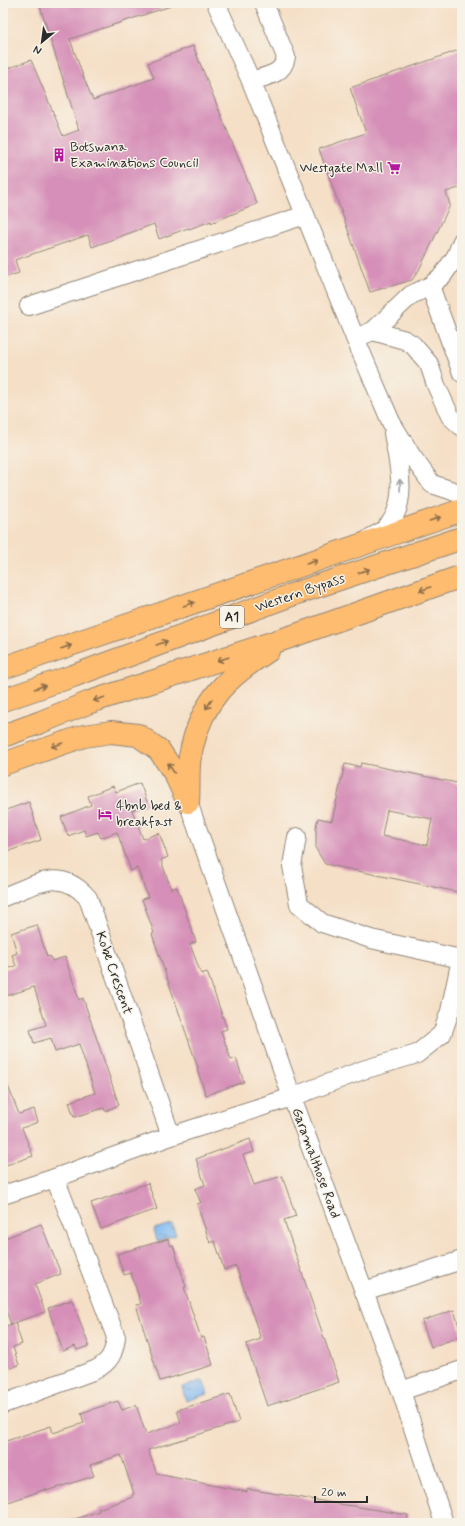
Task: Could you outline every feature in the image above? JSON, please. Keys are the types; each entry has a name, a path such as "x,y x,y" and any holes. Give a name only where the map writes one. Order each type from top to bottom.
{"main road":[{"path":"3,668 462,510"},
{"name":"Western Bypass","path":"3,700 73,676 297,593 462,538"},
{"path":"3,736 90,702 293,636 462,576"},
{"path":"188,802 189,764 196,729 207,705 229,680 251,662 293,636"},
{"path":"3,742 41,722"},
{"path":"3,764 84,736 111,732 138,735 159,750 175,774 188,802"}],"street":[{"path":"216,3 251,81 355,338 391,422 411,455 432,484 462,494"},
{"path":"251,81 278,73 285,65 286,57 264,3"},
{"path":"29,306 305,215"},
{"path":"355,338 373,331 411,295 430,286 443,275 456,256 462,241"},
{"path":"430,286 462,373"},
{"path":"373,331 405,340 413,345 429,364 436,385 450,416 462,427"},
{"path":"357,546 386,529 399,507 400,486 391,422"},
{"name":"Garamalthose Road","path":"188,802 292,1097 401,1391 444,1523"},
{"path":"3,1195 171,1136 292,1097 363,1070 417,1054 442,1034 450,1011 461,959 371,939 322,923 300,904 292,866 297,837"},
{"name":"Kobe Crescent","path":"3,897 50,879 61,880 72,885 88,898 171,1136"},
{"path":"3,1404 105,1365 112,1356 115,1346 116,1337 55,1178"},
{"path":"364,1291 462,1260"},
{"path":"401,1391 462,1370"}],"water":[{"path":"172,1224 176,1235 157,1241 154,1229"},
{"path":"203,1380 208,1394 186,1401 182,1387"}],"building":[{"path":"39,3 171,3 171,6 70,39 93,100 154,78 148,63 193,46 257,204 211,223 211,221 159,239 154,224 92,247 88,235 15,260 19,273 3,278 3,70 31,60 63,136 79,130"},
{"name":"Westgate Mall","path":"462,49 462,187 446,192 450,205 419,270 412,280 370,292 319,149 366,133 350,88"},
{"path":"361,763 462,784 462,893 325,864 316,849 316,826 318,818 332,821 345,764 360,767","holes":["387,810 432,819 427,845 382,836"]},
{"path":"140,783 148,804 132,810 143,839 159,833 168,857 161,860 171,889 177,887 196,942 190,944 201,974 207,972 227,1029 221,1031 231,1060 236,1058 244,1082 206,1095 152,934 154,933 142,899 148,897 137,868 131,871 117,832 101,838 98,832 86,836 84,830 68,836 61,817 91,805 88,796 113,786 116,792"},
{"path":"29,802 41,840 3,853 3,811"},
{"path":"37,925 47,957 50,956 52,961 65,957 79,1000 83,998 119,1105 105,1111 104,1108 74,1117 69,1102 95,1093 79,1044 55,1052 51,1038 34,1043 30,1030 46,1025 34,987 3,997 3,970 16,966 12,955 17,953 11,933"},
{"path":"4,1076 19,1114 34,1109 38,1122 22,1128 33,1156 3,1166 3,1077"},
{"path":"250,1139 254,1152 243,1155 254,1185 282,1176 296,1216 284,1220 339,1382 267,1406 246,1344 261,1339 236,1266 224,1270 215,1241 210,1243 197,1204 201,1203 195,1189 205,1185 196,1159"},
{"path":"148,1183 157,1209 101,1229 91,1203"},
{"path":"41,1224 61,1274 35,1284 45,1312 11,1324 3,1303 3,1239"},
{"path":"168,1239 171,1246 173,1245 186,1287 184,1287 201,1338 204,1337 213,1365 160,1381 136,1305 141,1304 131,1273 124,1275 117,1254"},
{"path":"72,1300 89,1346 77,1350 75,1346 63,1351 48,1308"},
{"path":"454,1310 462,1336 431,1347 422,1321"},
{"path":"15,1323 22,1344 13,1347 19,1365 3,1371 3,1325 6,1326"},
{"path":"230,1394 239,1422 148,1450 157,1474 247,1492 247,1489 408,1515 407,1523 70,1523 69,1521 99,1511 98,1509 133,1497 132,1495 134,1494 121,1455 90,1465 94,1476 46,1491 46,1489 3,1504 3,1442 51,1426 53,1433 84,1423 81,1413 118,1401 122,1410 136,1405 146,1434 181,1423 177,1410"}],"place":[{"name":"Botswana Examinations Council","path":"59,155"},
{"name":"Westgate Mall","path":"394,168"},
{"name":"4bnb bed & breakfast","path":"105,814"}]}
